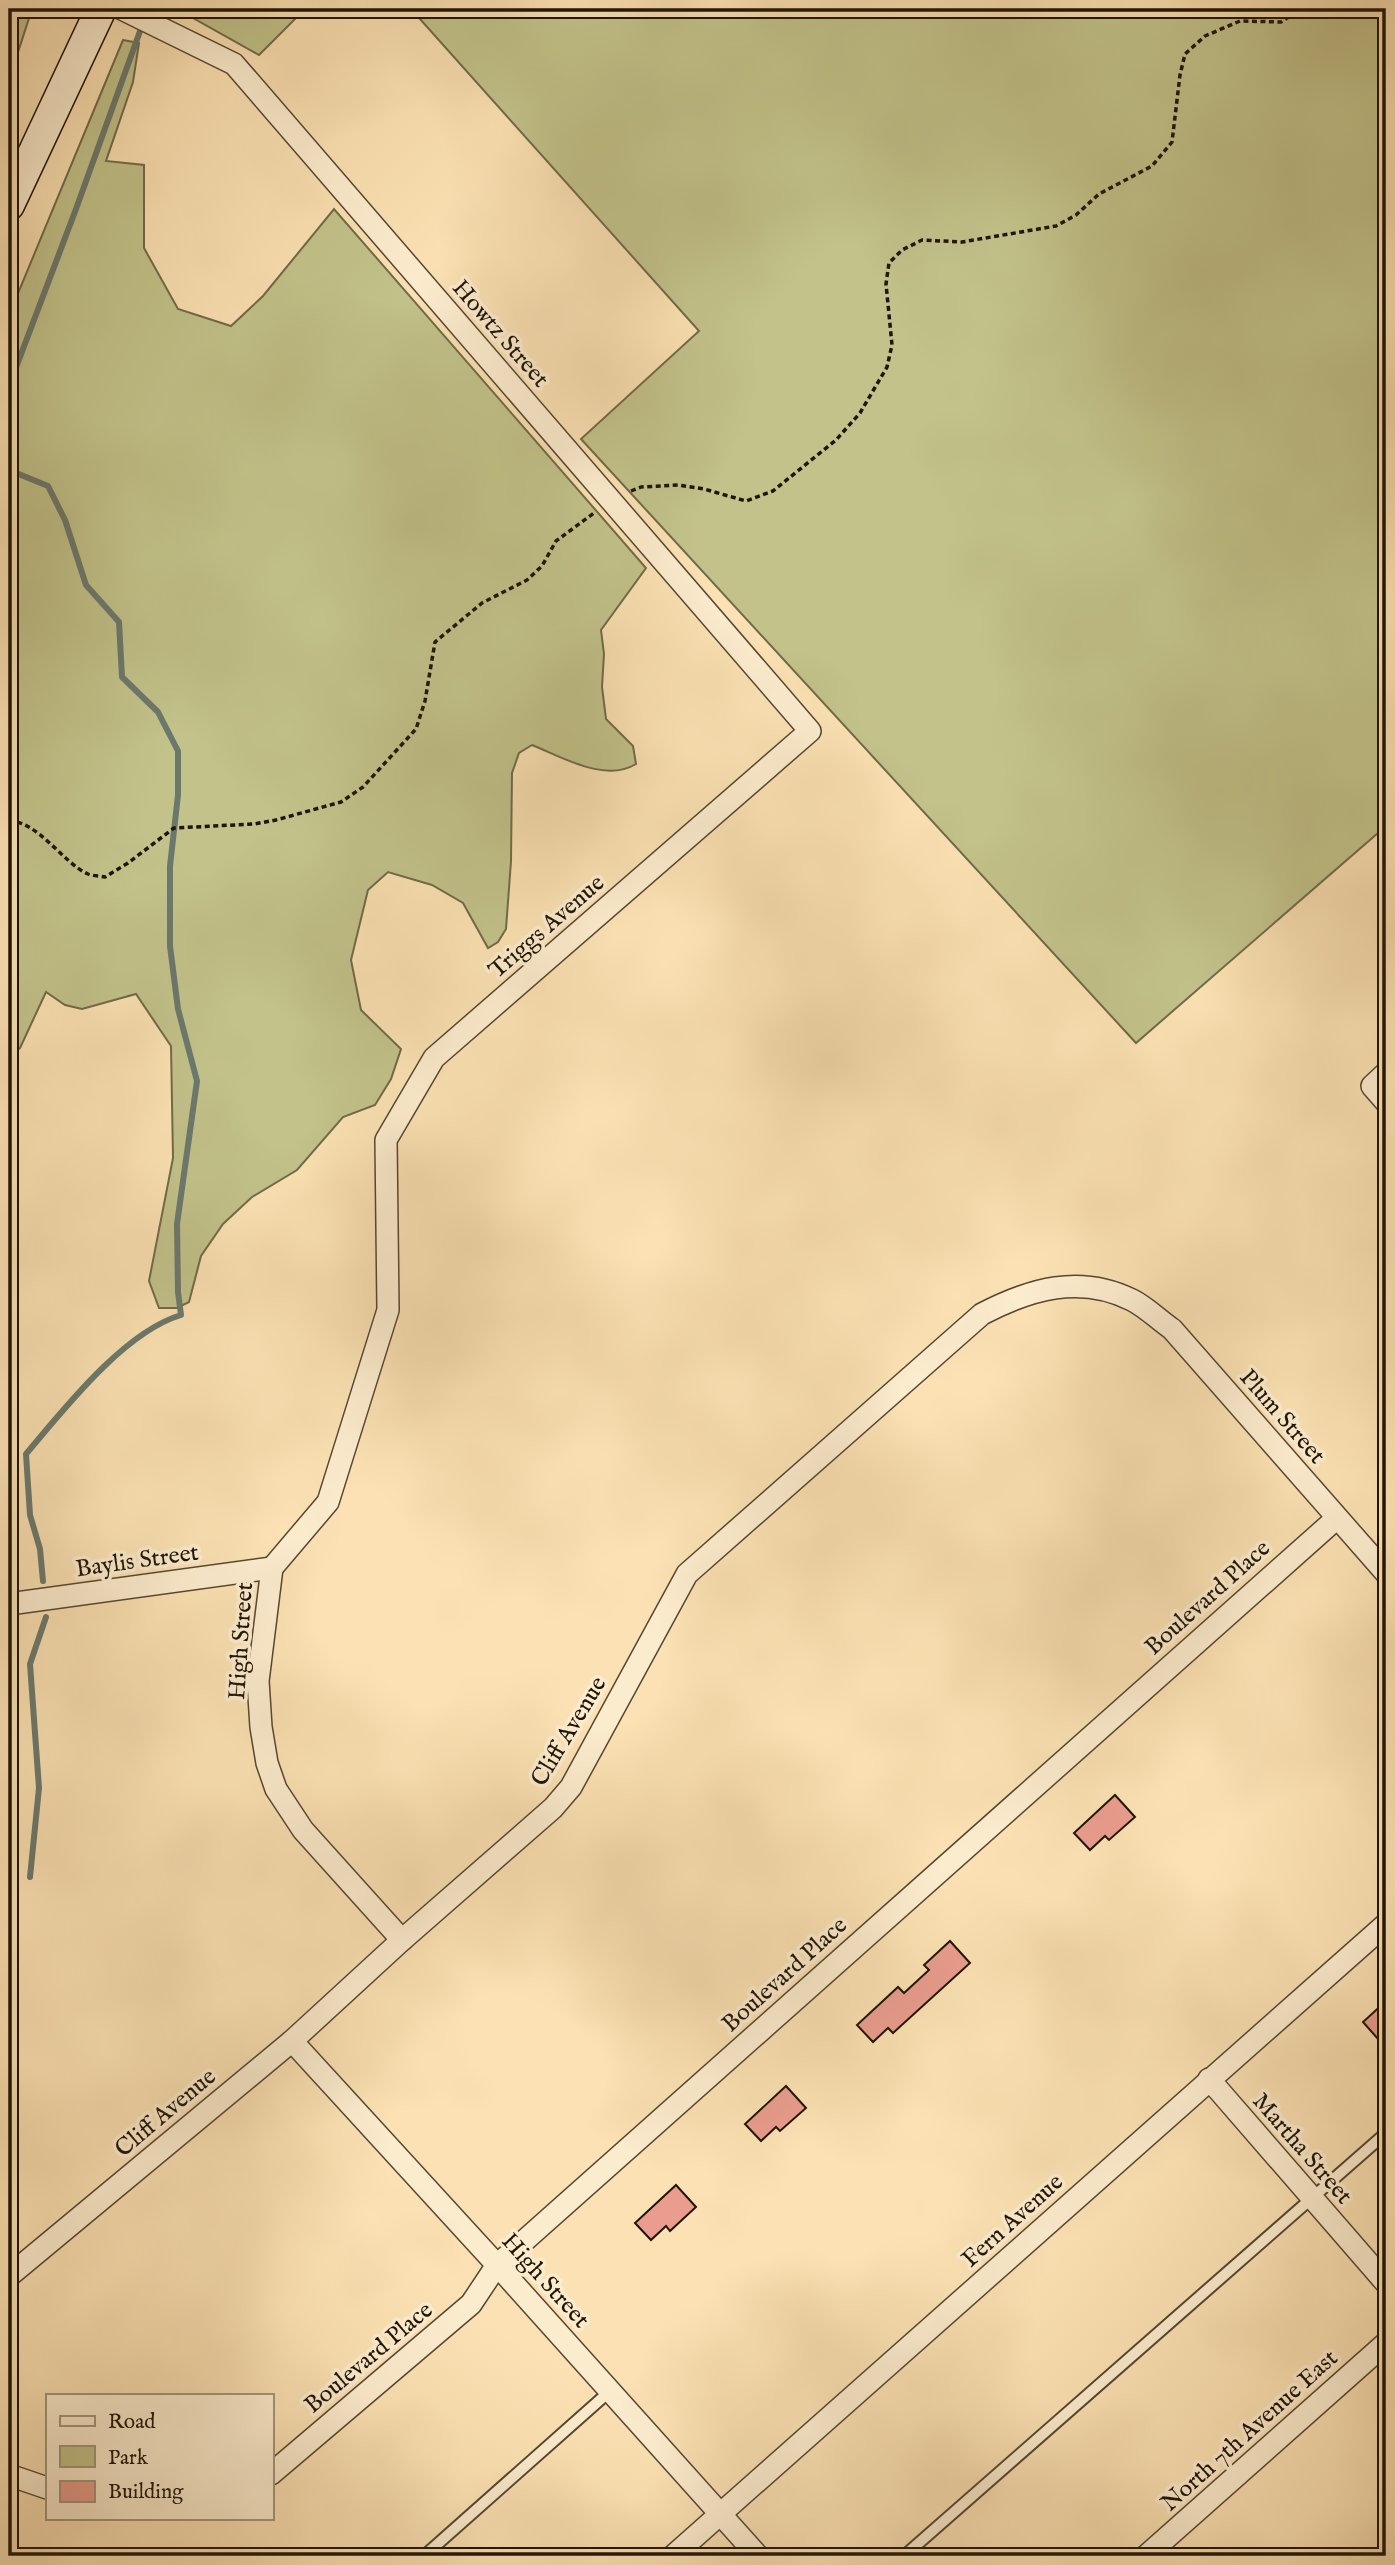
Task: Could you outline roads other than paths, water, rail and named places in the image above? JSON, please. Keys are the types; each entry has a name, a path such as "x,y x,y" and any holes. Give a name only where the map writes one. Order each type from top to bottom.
{"main road":[{"path":"9,205 101,9"}],"street":[{"name":"Howtz Street","path":"122,9 233,64 810,731"},
{"name":"Triggs Avenue","path":"388,1202 386,1140 434,1058 810,731"},
{"name":"High Street","path":"388,1202 388,1310 328,1502 272,1568 258,1681 261,1727 276,1789 303,1830 402,1940"},
{"name":"Cliff Avenue","path":"9,2276 292,2042 402,1940 553,1808 571,1787 687,1574 961,1332 982,1314 1014,1298 1048,1288 1083,1285 1134,1301"},
{"name":"Plum Street","path":"1134,1301 1172,1329 1386,1573"},
{"name":"Boulevard Place","path":"273,2472 471,2304 497,2264 1337,1518"},
{"name":"Baylis Street","path":"9,1604 272,1568"},
{"name":"Fern Avenue","path":"673,2556 1386,1924"},
{"name":"High Street","path":"292,2042 497,2264 758,2556"},
{"name":"Martha Street","path":"1209,2079 1386,2283"},
{"name":"North 7th Avenue East","path":"1146,2556 1386,2343"},
{"path":"9,2475 46,2488"}],"lane":[{"path":"904,2556 1386,2133"},
{"path":"424,2556 610,2391"}],"waterway":[{"path":"9,386 148,9"},
{"path":"9,470 48,486 65,520 86,585 119,622 122,677 158,712 178,751 178,795 170,866 170,946 178,1009 197,1081 177,1224 181,1315 160,1324 117,1355 96,1374 26,1454 30,1515 40,1549 43,1581"},
{"path":"30,1877 39,1788 30,1664 46,1617"}]}
